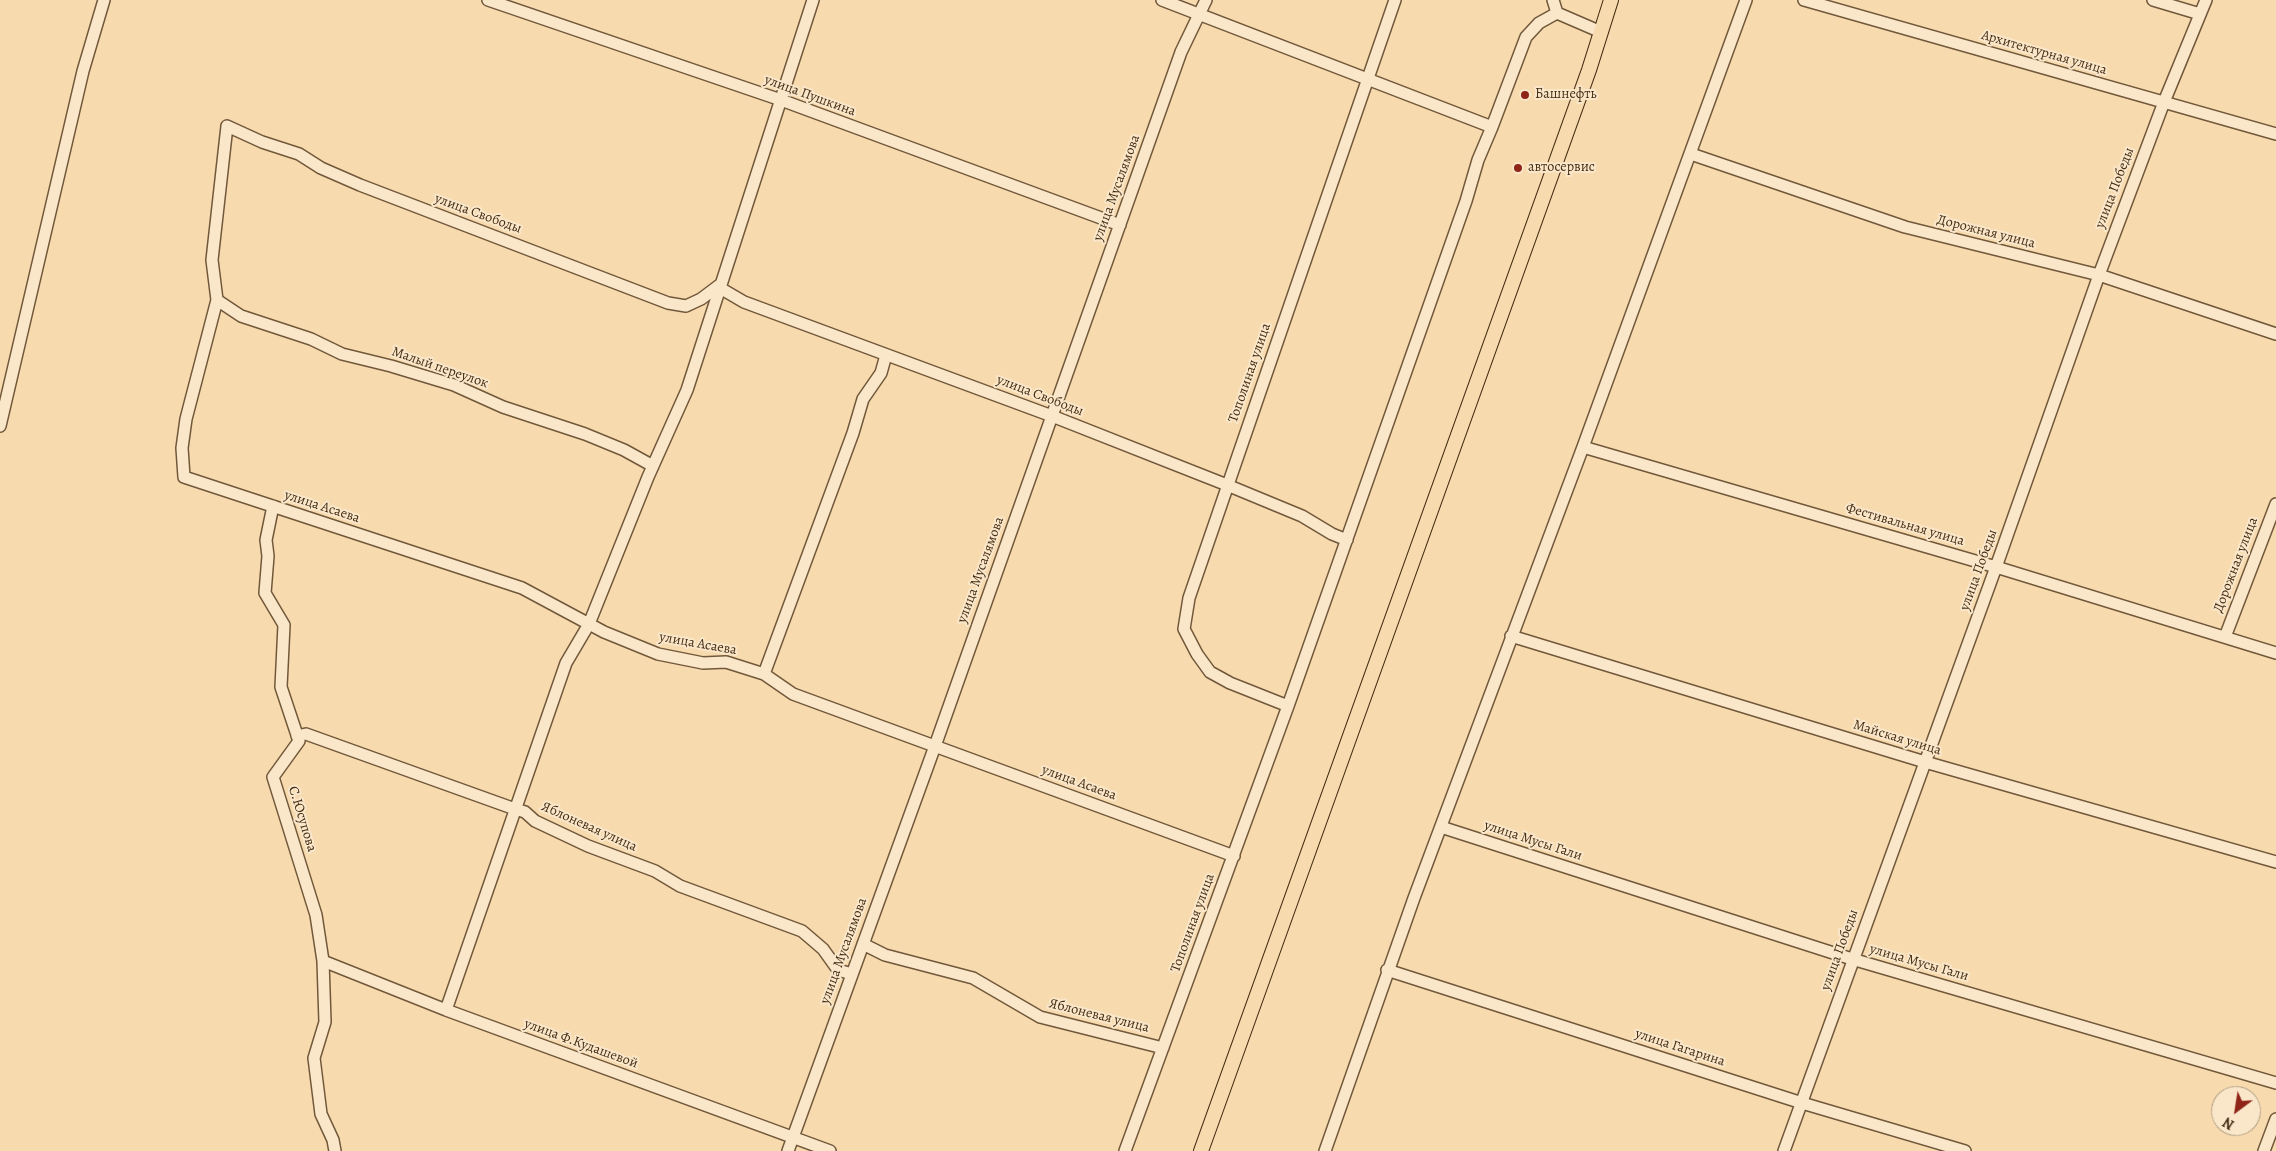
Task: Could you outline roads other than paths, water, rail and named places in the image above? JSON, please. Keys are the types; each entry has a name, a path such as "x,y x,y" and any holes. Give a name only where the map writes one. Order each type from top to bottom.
{"main road":[{"path":"1201,1151 1611,0"}],"street":[{"path":"0,426 81,78 104,0"},
{"name":"улица Пушкина","path":"488,0 781,100 1120,226"},
{"path":"446,1010 566,663 589,624 653,466 687,390 813,0"},
{"path":"1162,0 1492,127"},
{"name":"улица Мусалямова","path":"788,1151 935,746 1182,52 1206,0"},
{"name":"Тополиная улица","path":"1288,706 1230,683 1210,672 1197,654 1184,630 1189,598 1394,0"},
{"path":"1553,0 1558,13 1601,32"},
{"path":"1325,1151 1388,970 1583,447 1746,0"},
{"name":"Архитектурная улица","path":"1804,0 1823,3 2276,134"},
{"path":"2153,0 2200,14"},
{"name":"улица Победы","path":"1784,1151 1852,959 1996,567 2099,275 2164,102 2206,0"},
{"name":"Тополиная улица","path":"1125,1151 1288,706 1463,210 1478,160 1526,37 1539,23 1558,13"},
{"name":"улица Свободы","path":"217,300 212,260 226,126 262,142 299,154 321,168 410,205 668,303 686,306 701,299 720,286 744,302 1052,416 1227,485 1302,516 1346,540"},
{"name":"Дорожная улица","path":"1691,154 1905,227 2099,275 2276,334"},
{"name":"Малый переулок","path":"217,300 241,316 311,339 342,354 391,366 454,385 503,407 593,437 624,450 653,466"},
{"name":"улица Асаева","path":"217,300 186,419 182,448 184,477 522,588 589,624 658,654 703,663 726,662 764,674 793,694 1234,856"},
{"path":"764,674 854,433 863,399 881,373 886,355"},
{"name":"Фестивальная улица","path":"1583,447 1996,567 2276,653"},
{"name":"Дорожная улица","path":"2224,638 2276,504"},
{"path":"273,506 266,540 268,556 265,593 284,625 281,687 297,736"},
{"name":"Майская улица","path":"1511,636 1925,762 2276,862"},
{"name":"Яблоневая улица","path":"297,736 306,734 525,812 535,822 588,846 655,871 680,886 802,931 823,949 838,970 852,974"},
{"name":"С.Юсупова","path":"297,736 299,741 273,777 316,915 323,961 326,1022 314,1058 321,1114 333,1140 335,1151"},
{"name":"улица Мусы Гали","path":"1441,827 1852,959 2276,1083"},
{"name":"Яблоневая улица","path":"863,944 886,955 973,978 1040,1017 1163,1048"},
{"name":"улица Ф.Кудашевой","path":"323,961 446,1010 830,1151"},
{"name":"улица Гагарина","path":"1388,970 1802,1103 1965,1151"},
{"path":"2264,1151 2276,1119"}],"place":[{"name":"Башнефть","path":"1525,95"},
{"name":"автосервис","path":"1518,168"}]}
